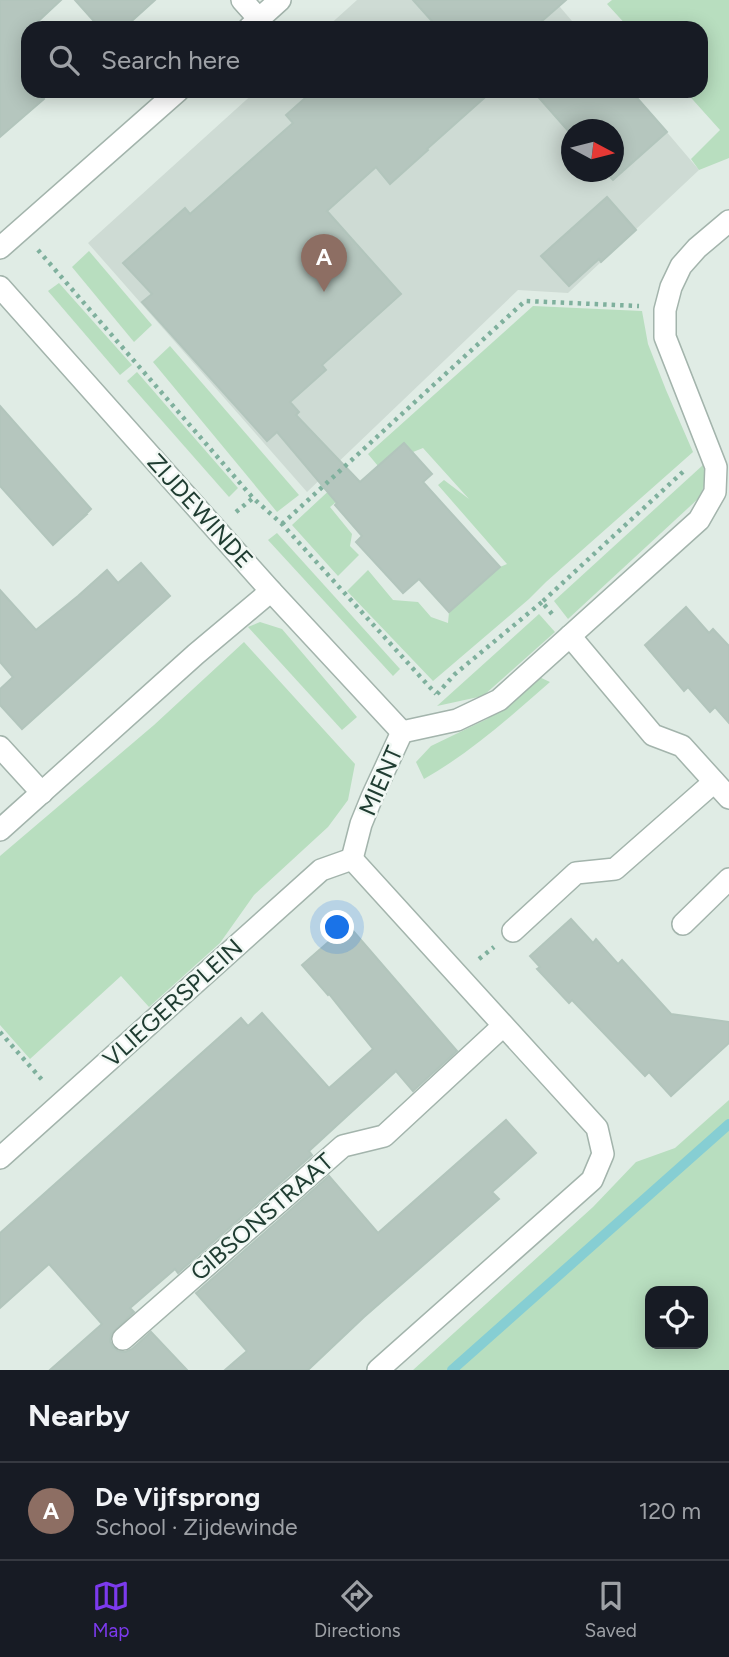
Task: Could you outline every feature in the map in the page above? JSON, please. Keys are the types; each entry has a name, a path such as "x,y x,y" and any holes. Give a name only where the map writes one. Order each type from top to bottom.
{"street":[{"path":"242,0 252,21"},
{"path":"257,21 280,0"},
{"path":"0,248 170,98"},
{"name":"MIENT","path":"352,859 361,824 402,732 457,720 499,701 722,497 716,467 664,337 665,310 671,287 681,266 697,248 729,221"},
{"name":"ZIJDEWINDE","path":"0,287 271,591 402,732"},
{"path":"0,830 196,654 271,591"},
{"path":"570,636 653,735 682,746 729,798"},
{"path":"0,747 42,793"},
{"path":"513,931 576,873 615,869 714,782"},
{"path":"352,859 597,1128 603,1154 592,1180 378,1370"},
{"name":"VLIEGERSPLEIN","path":"0,1158 321,870 352,859"},
{"path":"683,924 729,879"},
{"name":"GIBSONSTRAAT","path":"123,1339 343,1146 384,1136 503,1026"}],"path":[{"path":"20,230 253,498 282,524 436,694"},
{"path":"282,524 525,300 648,307"},
{"path":"402,732 455,674 542,602 692,463"},
{"path":"217,529 253,498"},
{"path":"542,602 570,636"},
{"path":"459,976 513,931"},
{"path":"0,1032 62,1103"}],"shaded area":[{"path":"357,0 554,0 572,21 334,21"},
{"path":"248,98 638,98 699,170 568,293 518,290 307,492 88,243"}],"green space":[{"path":"612,0 729,0 729,158 699,170 691,159 720,130 691,98 708,98 708,21 623,21 607,4"},
{"path":"89,251 152,325 134,342 72,267"},
{"path":"59,283 132,365 120,375 48,291"},
{"path":"533,306 642,311 648,344 693,452 433,681 347,591 368,570 393,600 418,602 431,617 448,623 449,612 500,567 507,564 438,485 444,480 469,499 423,448 413,452 404,443 378,466 368,454"},
{"path":"170,346 299,495 277,512 153,362"},
{"path":"137,372 238,488 229,497 127,381"},
{"path":"703,465 706,480 700,497 568,619 554,601"},
{"path":"349,472 359,483 330,507 352,534 350,546 359,555 338,576 292,525"},
{"path":"277,533 400,669 393,676 268,540"},
{"path":"539,614 555,632 483,696 437,706"},
{"path":"260,622 282,629 357,717 342,730 248,627"},
{"path":"244,642 355,764 348,800 328,827 254,895 220,943 149,1007 121,976 30,1059 0,1025 0,856 154,725"},
{"path":"537,676 550,682 474,746 424,779 416,762 431,746 487,719"},
{"path":"729,1100 729,1370 413,1370 593,1207 636,1162 675,1148"}],"building":[{"path":"0,0 61,0 38,21 21,21 21,98 44,99 0,137"},
{"path":"75,0 155,0 132,21 94,21"},
{"path":"413,0 566,0 542,21 432,21"},
{"path":"305,98 484,98 390,184 376,167 327,211 401,294 322,365 326,370 290,402 299,412 296,415 360,482 404,443 432,474 423,482 500,567 449,612 419,579 403,593 356,542 362,536 277,432 267,441 142,302 152,294 123,263 185,208 190,214 293,123 286,115"},
{"path":"539,98 637,98 667,132 624,170 624,119 561,119 561,123"},
{"path":"607,197 636,230 601,262 599,259 569,286 541,256"},
{"path":"0,406 91,509 53,545 0,486"},
{"path":"141,563 170,596 22,729 0,705 0,689 13,677 0,662 0,590 36,630 107,570 118,583"},
{"path":"686,607 709,633 713,629 729,646 729,723 715,707 710,712 688,687 684,691 645,645"},
{"path":"571,919 593,943 596,939 618,964 622,960 671,1014 729,1022 729,1043 671,1096 649,1072 645,1076 572,1000 569,1003 537,969 540,967 530,956"},
{"path":"348,925 457,1051 413,1091 396,1071 309,1151 312,1155 178,1273 175,1269 130,1308 134,1312 111,1334 113,1347 125,1352 151,1332 187,1370 50,1370 102,1324 49,1264 0,1308 0,1233 241,1018 248,1026 262,1013 329,1088 373,1049 302,965"},
{"path":"506,1120 536,1153 492,1192 499,1199 364,1317 308,1370 225,1370 247,1351 196,1293 329,1176 378,1233"}],"waterway":[{"path":"452,1370 729,1124"}],"place":[{"name":"De Vijfsprong","path":"324,292"}]}
